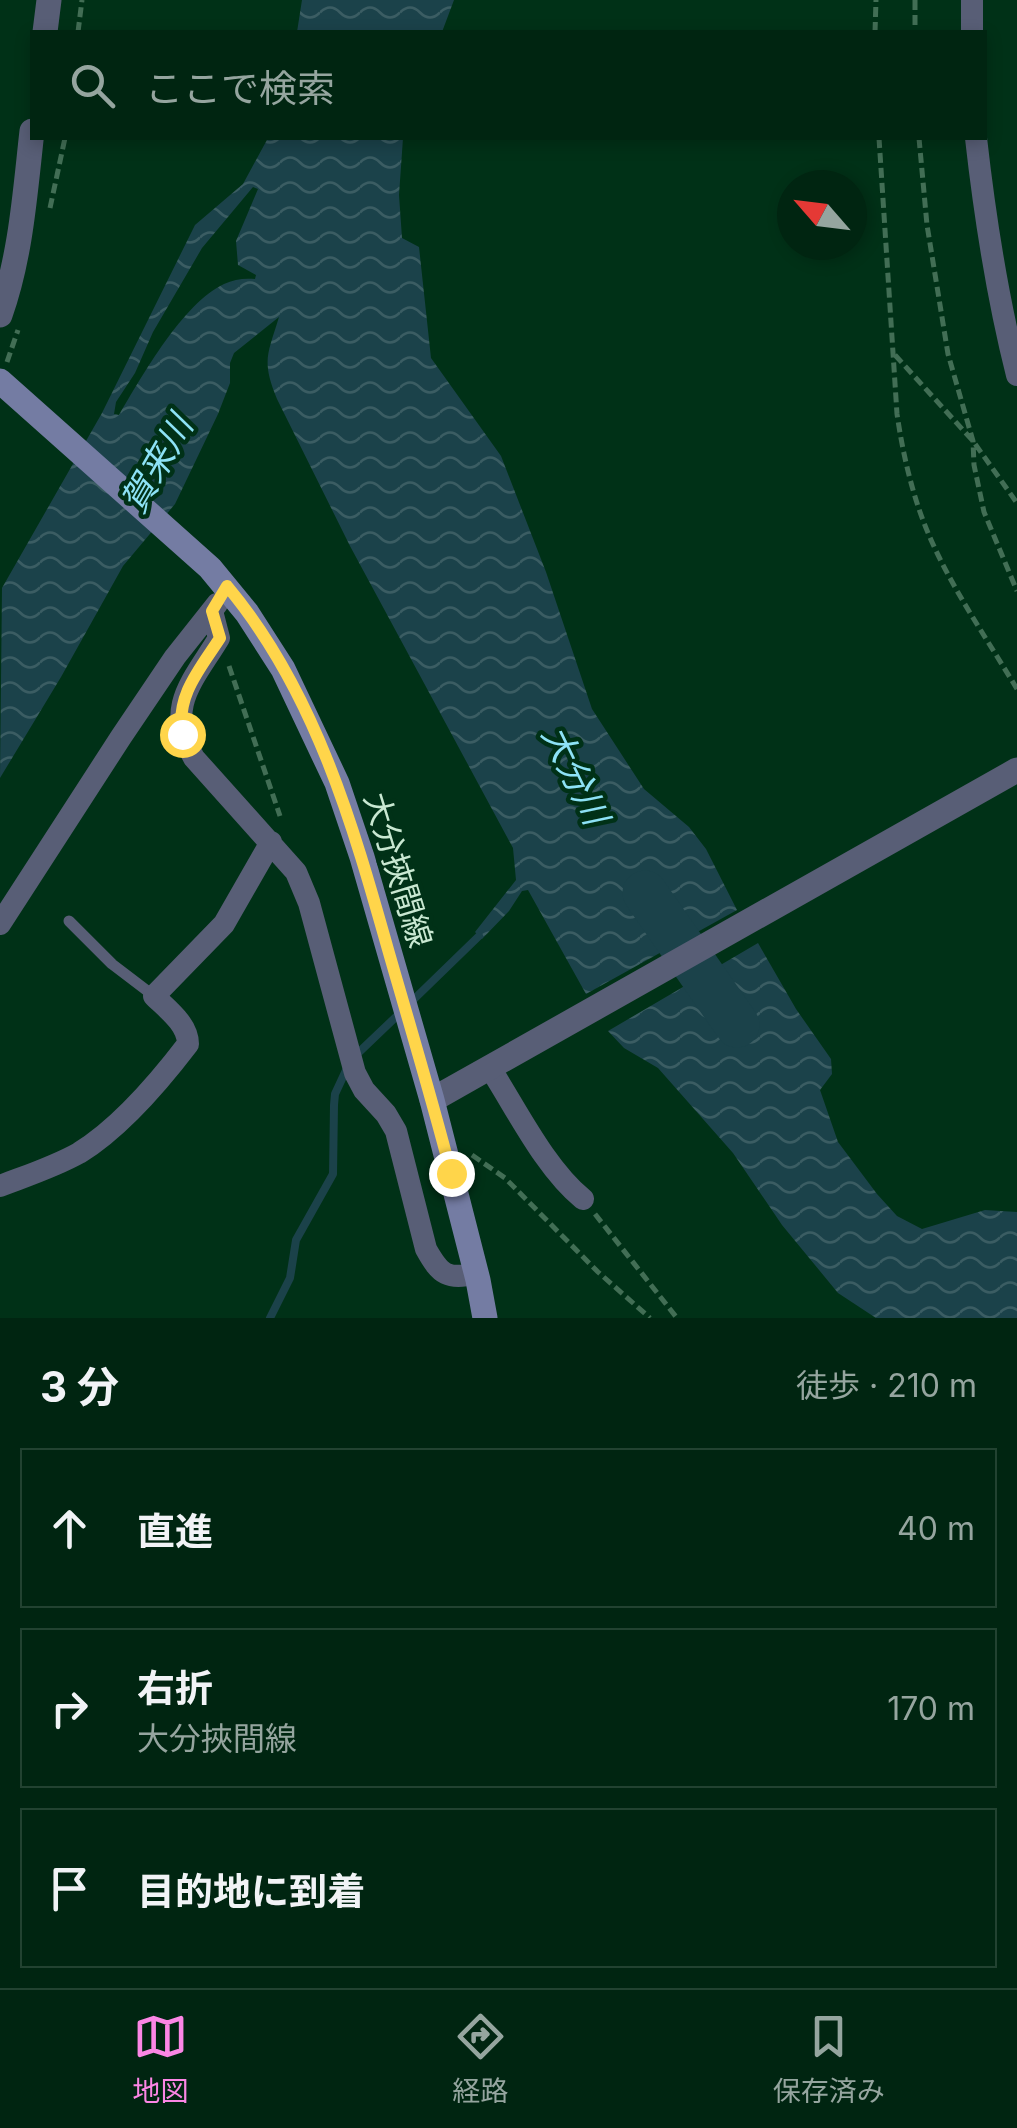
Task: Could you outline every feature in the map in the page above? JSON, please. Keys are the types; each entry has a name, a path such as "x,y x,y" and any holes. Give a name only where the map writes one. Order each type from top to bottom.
{"main road":[{"name":"大分挾間線","path":"2,382 219,577 283,669 337,783 362,857 432,1100 477,1274 484,1318"}],"street":[{"path":"45,30 49,0"},
{"path":"972,0 972,30"},
{"path":"0,315 17,253 31,140"},
{"path":"976,140 1001,314 1017,374"},
{"path":"0,924 121,736 212,611 219,577"},
{"path":"212,611 220,638 186,693 180,710 182,734 194,758 276,832 305,890 356,1073 364,1090 392,1122 426,1249 446,1275 477,1274"},
{"path":"432,1100 1017,770"},
{"path":"0,1186 66,1160 90,1145 164,1076 189,1039 182,1024 154,996 224,924 276,832"},
{"path":"497,1065 548,1159 568,1186 583,1198"}],"lane":[{"path":"68,921 112,964 154,996"}],"path":[{"path":"78,30 82,0"},
{"path":"876,0 876,30"},
{"path":"915,0 915,30"},
{"path":"879,140 897,414 904,460 921,514 945,566 1017,689"},
{"path":"920,140 927,225 948,354 972,442 984,512 1017,592"},
{"path":"893,353 972,442 1017,503"},
{"path":"220,638 276,832"},
{"path":"468,1152 504,1178 650,1318"},
{"path":"583,1198 677,1318"}],"water":[{"path":"302,0 454,0 443,30 297,30"},
{"name":"賀来川","path":"267,140 403,140 399,195 402,238 419,247 431,358 501,456 546,572 592,709 644,789 689,827 706,849 737,910 586,994 528,890 522,891 482,939 475,932 516,880 513,848 350,546 277,399 268,357 279,317 234,353 230,383 218,414 175,504 123,566 0,778 2,588 102,413 195,225 243,184","holes":["253,187 258,189 236,241 238,265 256,275 255,279 224,284 194,307 165,342 119,415 114,414 116,402 135,373 153,332 202,248"]},
{"path":"758,943 831,1059 832,1074 820,1090 838,1142 897,1216 922,1229 985,1210 1017,1212 1017,1318 876,1318 838,1293 782,1225 733,1153 658,1068 624,1048 608,1031"}],"waterway":[{"name":"大分川","path":"645,893 737,1025"},
{"path":"410,1003 479,936"},
{"path":"356,1055 400,1013"},
{"path":"270,1318 290,1278 296,1240 333,1174 335,1094 348,1066"}],"route":[{"path":"182,734 180,710 186,693 220,638 212,611 227,586 283,669 337,783 362,857 451,1173"}]}
